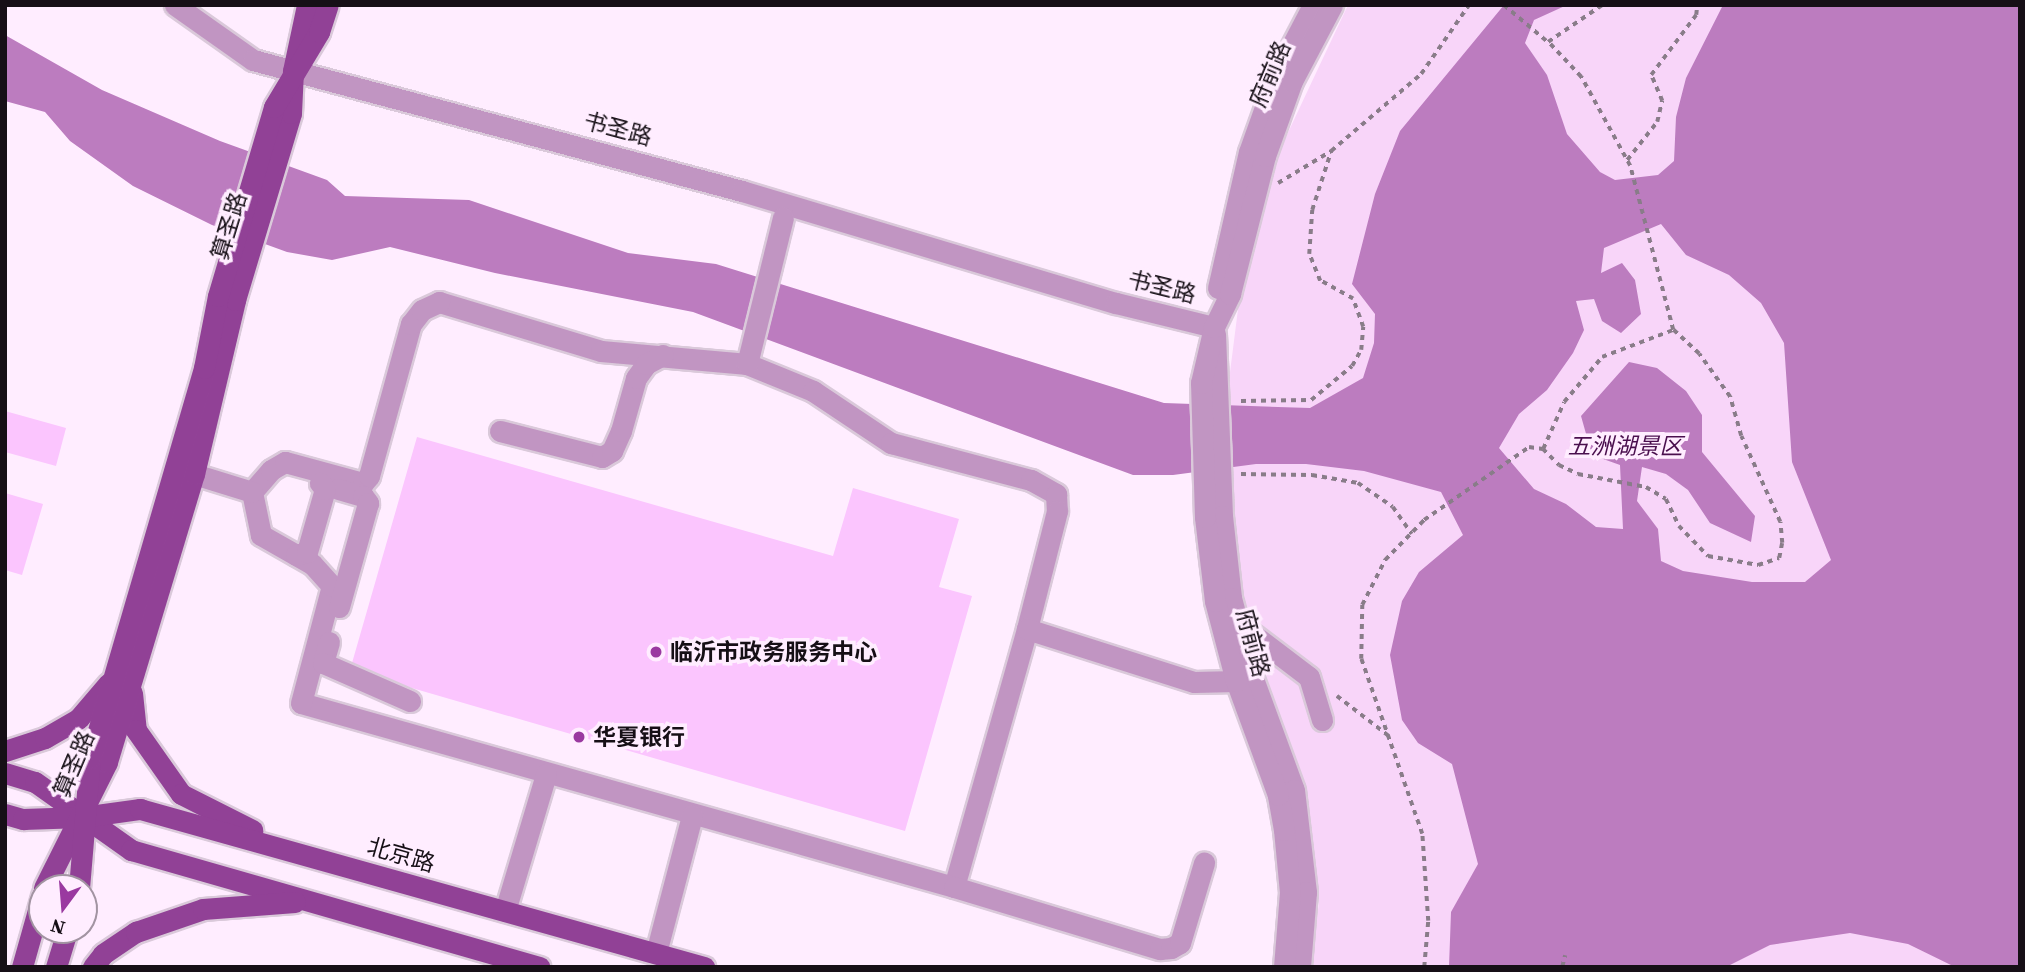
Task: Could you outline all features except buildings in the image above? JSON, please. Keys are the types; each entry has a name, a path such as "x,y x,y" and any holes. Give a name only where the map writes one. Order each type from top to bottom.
{"main road":[{"name":"算圣路","path":"122,680 204,368 273,139 291,113 293,71 307,5"},
{"path":"293,71 319,32 328,5"},
{"name":"算圣路","path":"80,874 82,817 90,758 122,680 194,474 226,298"},
{"path":"5,751 45,738 79,718 122,680 136,730 181,794 308,856"},
{"path":"5,774 35,782 131,850 540,967"},
{"name":"北京路","path":"5,814 23,819 82,817 140,810 704,967"},
{"path":"51,874 82,817"},
{"path":"93,967 103,954 136,932 203,909 311,901"},
{"path":"22,967 28,944"},
{"path":"56,967 63,944"}],"street":[{"name":"书圣路","path":"175,5 253,60 742,191 1127,306 1214,327"},
{"name":"书圣路","path":"197,5 293,71 313,89 338,97 783,217 1170,331 1214,327"},
{"name":"府前路","path":"1284,967 1290,892 1278,795 1236,681 1215,601 1210,385 1214,327 1226,238 1249,152 1277,74 1313,5"},
{"name":"府前路","path":"1214,327 1230,294 1254,197 1293,81 1332,5"},
{"path":"748,358 771,278 783,217"},
{"path":"252,492 271,470 285,461 363,483 369,476 411,324 422,310 439,302 601,351 748,358 813,391 891,443 1031,480 1056,494 1057,511 1027,629 954,887"},
{"path":"500,431 602,457 612,451 621,431 636,378 646,364 663,355"},
{"path":"271,470 363,496 368,503 323,663 410,701 310,669"},
{"path":"194,474 252,492"},
{"path":"296,555 307,552 325,489 320,483"},
{"path":"252,492 261,535 328,576 332,586 301,703 692,816 1171,948 1180,943 1204,863"},
{"name":"府前路","path":"1214,517 1238,623 1263,711 1294,790 1307,892 1300,967"},
{"path":"1238,623 1309,677 1322,720"},
{"path":"1027,629 1195,682 1236,681"},
{"path":"505,911 546,774"},
{"path":"656,953 692,816"}],"path":[{"path":"1254,197 1331,151 1421,74 1469,5"},
{"path":"1424,967 1428,921 1422,834 1361,659 1362,605 1385,559 1424,520 1530,447 1544,449 1559,464 1616,485 1646,487 1666,499 1679,526 1709,556 1758,565 1779,558 1780,522 1741,436 1730,397 1699,354 1673,330 1630,166 1581,77 1548,42 1504,5"},
{"path":"1548,42 1602,5"},
{"path":"1627,160 1645,142 1657,122 1662,101 1651,75 1696,15 1697,5"},
{"path":"1241,401 1311,400 1352,366 1361,350 1363,327 1353,299 1320,281 1309,254 1312,210 1331,151"},
{"path":"1544,449 1564,402 1602,357 1673,330"},
{"path":"1232,475 1312,475 1358,483 1393,507 1412,534"},
{"path":"1309,677 1390,737"},
{"path":"1562,967 1565,955"}],"green space":[{"name":"五洲湖景区","path":"1348,5 2020,5 2020,967 1310,967 1319,903 1302,776 1259,666 1250,617 1239,595 1228,388 1244,262 1267,177"}],"shaded area":[{"name":"五洲湖景区","path":"1504,5 1567,5 1534,20 1525,43 1547,75 1567,134 1600,172 1615,180 1658,175 1674,161 1676,117 1686,78 1723,5 2020,5 2020,967 1955,967 1908,944 1850,933 1770,945 1726,967 1449,967 1451,912 1478,864 1452,764 1418,743 1402,720 1390,655 1402,601 1419,572 1463,535 1441,492 1364,471 1306,464 1256,464 1173,475 1133,475 693,312 495,273 390,247 332,260 287,252 212,225 133,186 70,141 45,112 5,101 5,35 102,90 220,141 327,180 345,196 469,200 628,253 716,264 1164,403 1310,408 1363,378 1374,343 1375,314 1352,284 1375,194 1400,131","holes":["1661,224 1686,255 1729,275 1761,303 1784,343 1792,462 1831,560 1805,582 1752,582 1683,571 1661,561 1658,529 1637,501 1642,467 1666,474 1688,490 1710,523 1751,542 1755,516 1702,452 1702,415 1686,391 1657,368 1629,362 1581,416 1592,455 1620,465 1623,529 1596,527 1566,504 1534,489 1499,448 1519,414 1547,390 1573,353 1584,330 1576,301 1594,299 1602,321 1621,333 1641,314 1635,280 1622,263 1601,273 1604,248"]}],"place":[{"name":"临沂市政务服务中心","path":"656,652"},
{"name":"华夏银行","path":"579,737"}]}
